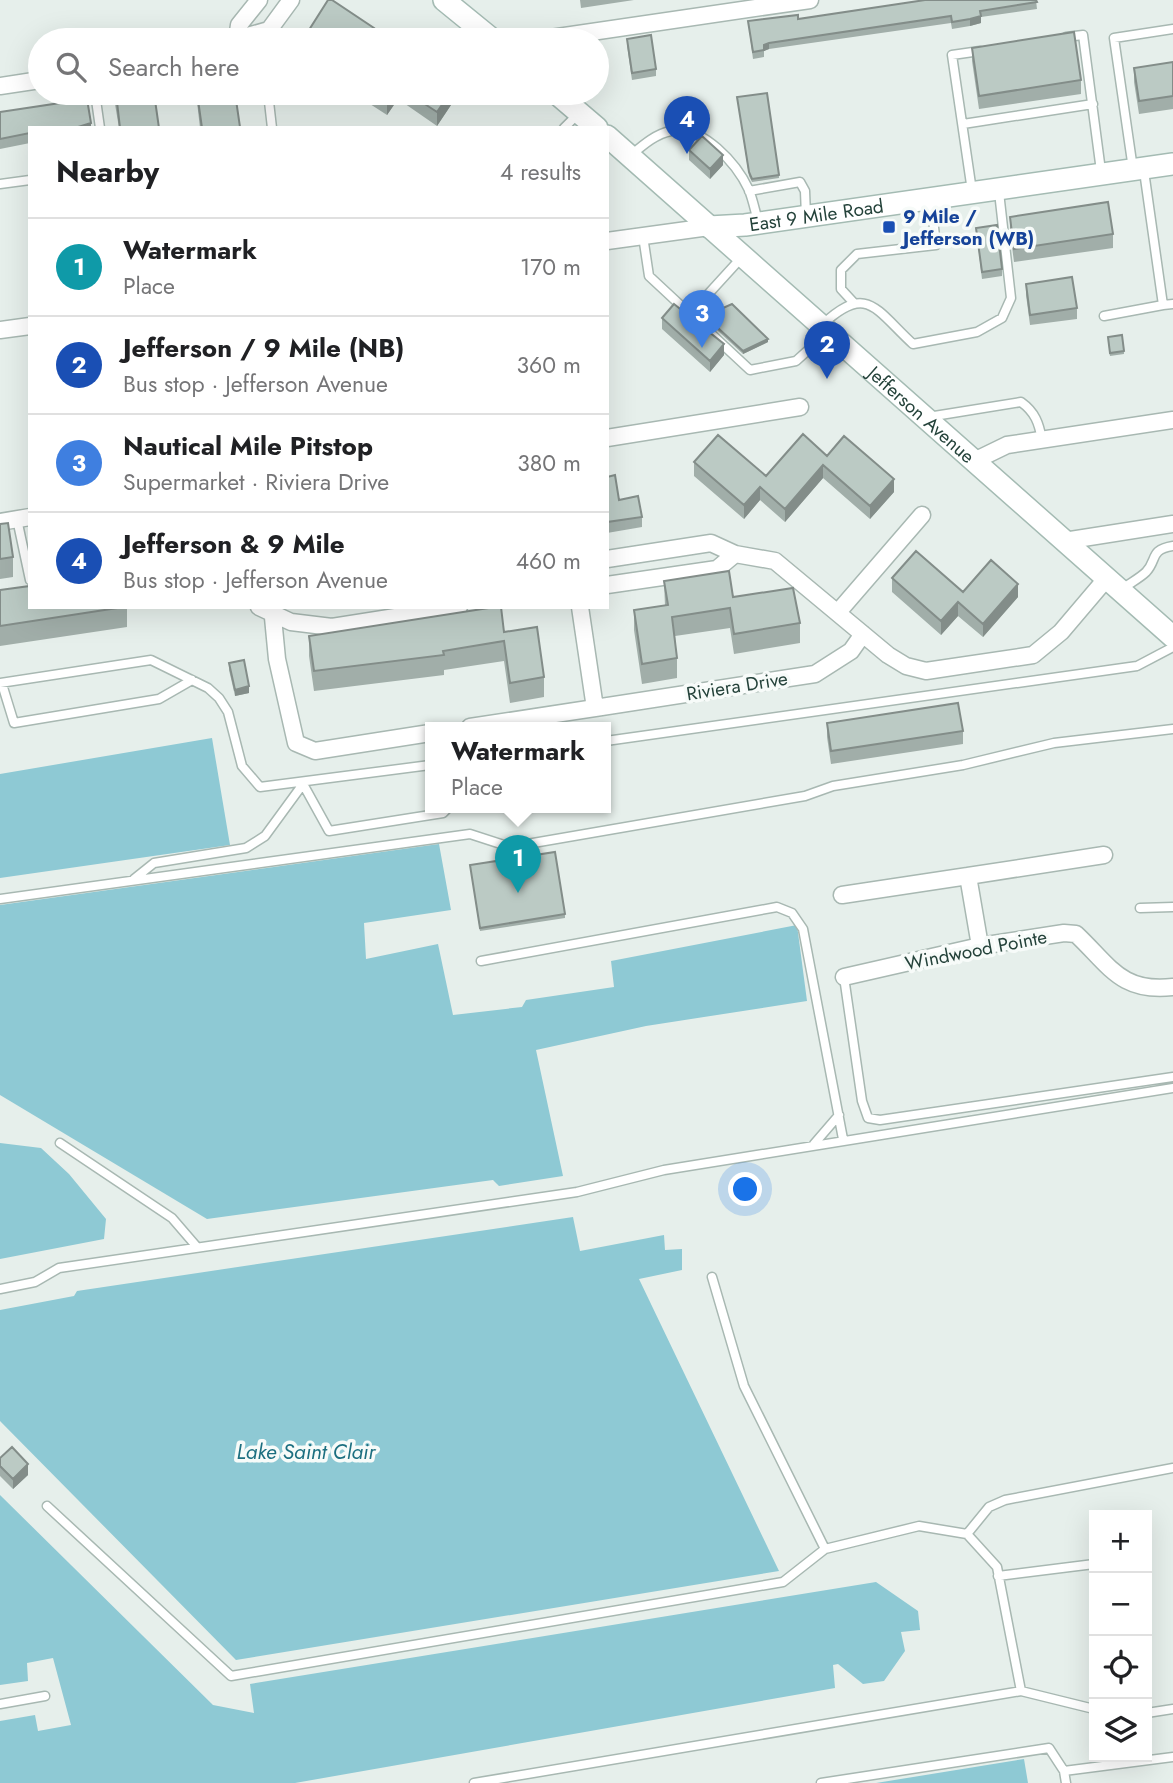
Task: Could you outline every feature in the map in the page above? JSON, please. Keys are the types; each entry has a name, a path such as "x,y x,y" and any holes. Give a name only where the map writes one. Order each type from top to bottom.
{"main road":[{"path":"444,0 478,28"},
{"path":"570,105 595,126"},
{"name":"Jefferson Avenue","path":"609,138 1173,637"},
{"name":"East 9 Mile Road","path":"709,228 1173,164"}],"street":[{"path":"238,28 238,15 251,0"},
{"path":"243,28 259,0"},
{"path":"270,28 291,0"},
{"path":"609,29 810,0"},
{"path":"0,86 28,82"},
{"path":"609,241 709,228"},
{"path":"0,330 28,326"},
{"path":"609,438 800,407"},
{"path":"974,461 1007,445 1173,420"},
{"path":"839,611 922,515"},
{"path":"0,522 23,518"},
{"path":"1064,541 1173,524"},
{"path":"609,559 711,543 719,544 735,554 760,556 783,565 888,655 906,666 926,671 1033,655 1113,584"},
{"path":"609,585 717,569 735,554"},
{"path":"268,609 291,622 332,627 445,609"},
{"path":"268,609 296,743 315,751 425,734"},
{"path":"580,609 595,708"},
{"name":"Riviera Drive","path":"503,722 815,674 851,651 863,634"},
{"path":"842,895 1104,855"},
{"path":"968,876 981,946"},
{"name":"Windwood Pointe","path":"844,977 981,946 1076,934 1115,974 1141,989 1173,987"}],"lane":[{"path":"1163,305 1114,38 1173,29"},
{"path":"1057,39 1083,35 1101,174"},
{"path":"972,192 952,55 992,49"},
{"path":"963,124 1093,104"},
{"path":"97,105 100,126"},
{"path":"269,105 272,126"},
{"path":"566,126 579,113"},
{"path":"629,156 661,134 673,130 692,131 707,139 739,174 749,191 759,223"},
{"path":"0,184 28,180"},
{"path":"749,191 800,181 805,191 806,216"},
{"path":"643,236 649,276 750,370 796,361 839,309 853,302 871,305 913,344 977,332 1002,318 1011,298 998,189"},
{"path":"853,302 841,289 841,271 857,254 936,245 931,198"},
{"path":"690,314 743,257"},
{"path":"1104,316 1173,304"},
{"path":"924,417 1021,402 1031,409 1039,422 1042,440"},
{"path":"23,518 28,562"},
{"path":"1113,584 1148,571 1152,557 1161,548 1173,546"},
{"path":"611,740 1137,666 1173,647"},
{"path":"192,680 159,699 14,723 1,683 151,660 192,680 208,688 228,712 242,766 252,781 260,787 272,788 425,766"},
{"path":"0,899 470,834 510,847 805,796 833,786 962,765 1054,743 1173,729"},
{"path":"303,783 328,831 443,813"},
{"path":"131,881 154,863 246,848 265,836 303,783"},
{"path":"481,961 777,907 792,914 803,929 844,1139"},
{"path":"1140,908 1173,908"},
{"path":"844,977 862,1101 868,1118 880,1120 1173,1077"},
{"path":"0,1289 35,1282 59,1268 577,1192 664,1170 1173,1088"},
{"path":"814,1144 839,1115"},
{"path":"60,1143 172,1218 197,1247"},
{"path":"712,1277 744,1386 825,1549"},
{"path":"967,1534 989,1507 1005,1500 1173,1468"},
{"path":"47,1506 232,1676 783,1582 825,1549 919,1526 967,1534 996,1567 1021,1691"},
{"path":"998,1576 1089,1565"},
{"path":"474,1783 1021,1691 1089,1708"},
{"path":"0,1704 45,1696"},
{"path":"1152,1712 1173,1709"},
{"path":"821,1783 1049,1748 1064,1771 1066,1783"},
{"path":"1064,1771 1173,1757"}],"water":[{"path":"212,738 230,845 0,878 0,774"},
{"path":"439,844 451,910 364,923 366,959 438,944 453,1015 522,1007 526,1000 614,987 611,961 797,925 807,1001 646,1026 536,1050 563,1176 499,1186 493,1180 207,1219 0,1095 0,905"},
{"path":"0,1143 41,1148 69,1174 106,1219 104,1239 0,1259"},
{"name":"Lake Saint Clair","path":"573,1217 580,1251 664,1235 665,1250 682,1249 682,1270 639,1279 779,1571 236,1660 0,1421 0,1310 74,1296 77,1291"},
{"path":"0,1495 213,1705 254,1713 250,1684 876,1582 918,1611 920,1630 901,1632 905,1651 884,1681 863,1684 838,1664 833,1665 835,1688 295,1783 0,1783 0,1721 35,1715 38,1731 71,1725 53,1658 27,1663 28,1681 0,1685"},
{"path":"1024,1759 1028,1783 876,1783"}],"building":[{"path":"328,0 332,0 374,28 310,28"},
{"path":"925,0 1037,2 980,11 981,16 952,22 951,16 769,43 764,45 764,50 753,52 748,21 798,15 798,19"},
{"path":"1074,32 1081,80 979,96 972,48"},
{"path":"651,35 656,69 632,73 627,39"},
{"path":"1173,62 1173,96 1139,101 1134,68"},
{"path":"767,93 779,175 752,179 737,97"},
{"path":"47,105 88,105 91,123 81,126 28,126 28,133 0,139 0,112"},
{"path":"117,105 156,105 159,126 120,126"},
{"path":"199,105 237,105 240,126 202,126"},
{"path":"426,105 442,105 437,112"},
{"path":"702,136 723,155 710,169 689,150"},
{"path":"1108,202 1113,234 1014,249 1010,217"},
{"path":"997,225 1002,269 982,272 976,228"},
{"path":"1072,277 1077,308 1030,315 1026,284"},
{"path":"674,304 724,344 710,361 662,318"},
{"path":"732,304 768,339 743,351 705,316"},
{"path":"1122,335 1124,351 1110,353 1108,337"},
{"path":"803,434 827,456 844,436 894,479 870,506 823,465 785,509 760,487 744,505 694,462 718,435 766,476"},
{"path":"615,475 619,500 638,496 642,517 609,522 609,476"},
{"path":"8,523 13,557 0,559 0,524"},
{"path":"916,551 963,592 991,560 1018,584 983,624 958,602 941,621 892,578"},
{"path":"729,571 733,597 793,588 800,623 734,634 730,608 672,617 677,658 642,664 634,610 668,605 664,581"},
{"path":"28,586 28,609 111,609 0,626 0,590"},
{"path":"482,609 501,609 504,632 537,627 544,677 510,683 504,641 443,651 444,655 314,671 309,636"},
{"path":"244,660 249,686 235,690 229,663"},
{"path":"958,703 963,731 831,751 827,723"},
{"path":"555,852 565,914 480,928 470,865"},
{"path":"12,1447 28,1464 13,1479 0,1466 0,1458"}],"place":[{"name":"Jefferson & 9 Mile","path":"687,154"},
{"name":"9 Mile / Jefferson (WB)","path":"889,227"},
{"name":"Nautical Mile Pitstop","path":"702,348"},
{"name":"Jefferson / 9 Mile (NB)","path":"827,379"},
{"name":"Watermark","path":"518,893"}]}
